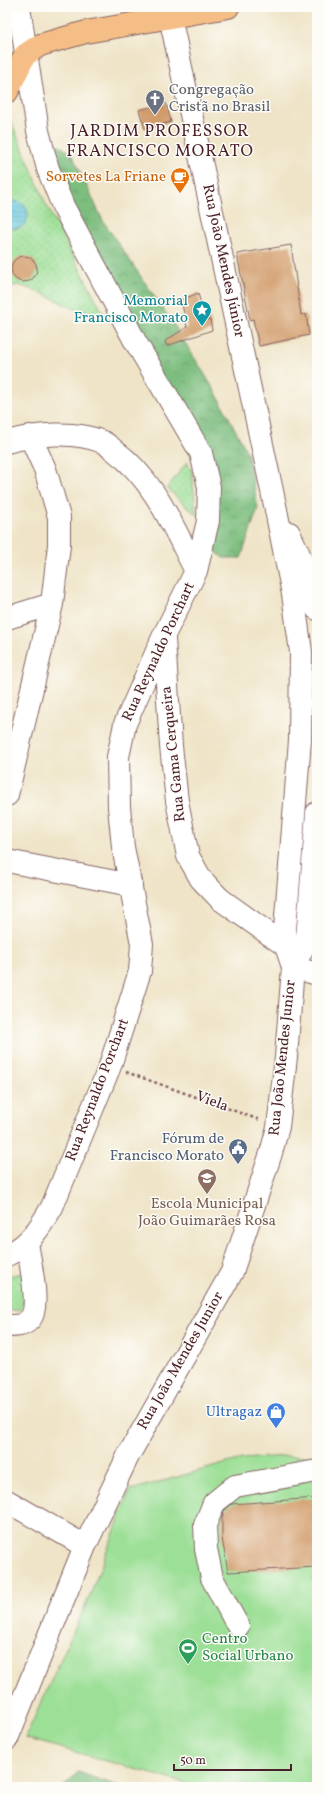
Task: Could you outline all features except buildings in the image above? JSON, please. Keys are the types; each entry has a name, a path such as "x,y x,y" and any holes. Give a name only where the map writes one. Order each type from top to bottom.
{"main road":[{"path":"7,92 16,56 40,46 86,32 169,12 228,7"}],"street":[{"name":"Rua Reynaldo Porchart","path":"7,1255 27,1242 40,1228 52,1207 110,1066 140,971 142,944 123,847 119,806 118,757 125,724 164,636 196,571 208,521 209,487 201,453 135,341 63,206 48,169 16,56 19,7"},
{"name":"Rua João Mendes Júnior","path":"169,12 275,505"},
{"path":"7,442 30,436 78,436 104,442 128,460 158,500 196,571"},
{"path":"7,795 52,604 59,546 59,517 45,469 30,436"},
{"path":"275,505 301,556 314,592 317,608"},
{"name":"Rua João Mendes Junior","path":"7,1739 85,1546 128,1456 232,1272 278,1127 286,1057 293,967 286,938 300,740 301,652 293,594 275,505"},
{"path":"7,618 52,604"},
{"name":"Rua Gama Cerqueira","path":"164,636 176,801 188,856 201,878 220,898 286,938 312,942"},
{"name":"Rua João Mendes Junior","path":"293,967 312,942 317,813"},
{"path":"7,861 131,885"},
{"path":"293,967 317,974"},
{"path":"7,1326 22,1325 31,1318 34,1308 34,1292 27,1242"},
{"path":"238,1626 212,1578 206,1549 205,1525 214,1503 235,1486 317,1471"},
{"path":"7,1501 85,1546"}],"path":[{"name":"Viela","path":"146,1079 278,1127"}],"green space":[{"path":"11,121 46,204 104,315 74,309 44,294 19,285 7,287 7,135"},
{"path":"45,136 72,154 103,221 176,328 215,391 247,452 258,508 241,558 223,558 212,548 216,508 65,192"},
{"path":"187,462 192,471 196,515 167,488"},
{"path":"22,1273 26,1295 21,1310 7,1311 7,1276"},
{"name":"Centro Social Urbano","path":"285,1456 317,1457 317,1576 312,1579 317,1586 317,1787 247,1787 241,1782 195,1786 25,1738 91,1593 130,1490 242,1459"},
{"path":"78,1772 121,1787 63,1787"}],"water":[{"path":"12,201 20,203 26,207 28,212 28,218 25,223 14,229 7,227 7,203"}],"place":[{"name":"Congregação Cristã no Brasil","path":"155,116"},
{"name":"Sorvetes La Friane","path":"180,194"},
{"name":"Memorial Francisco Morato","path":"202,327"},
{"name":"Fórum de Francisco Morato","path":"238,1165"},
{"name":"Escola Municipal João Guimarães Rosa","path":"207,1195"},
{"name":"Ultragaz","path":"276,1429"},
{"name":"Centro Social Urbano","path":"188,1665"}],"district":[{"name":"JARDIM PROFESSOR FRANCISCO MORATO","path":"160,141"}]}
